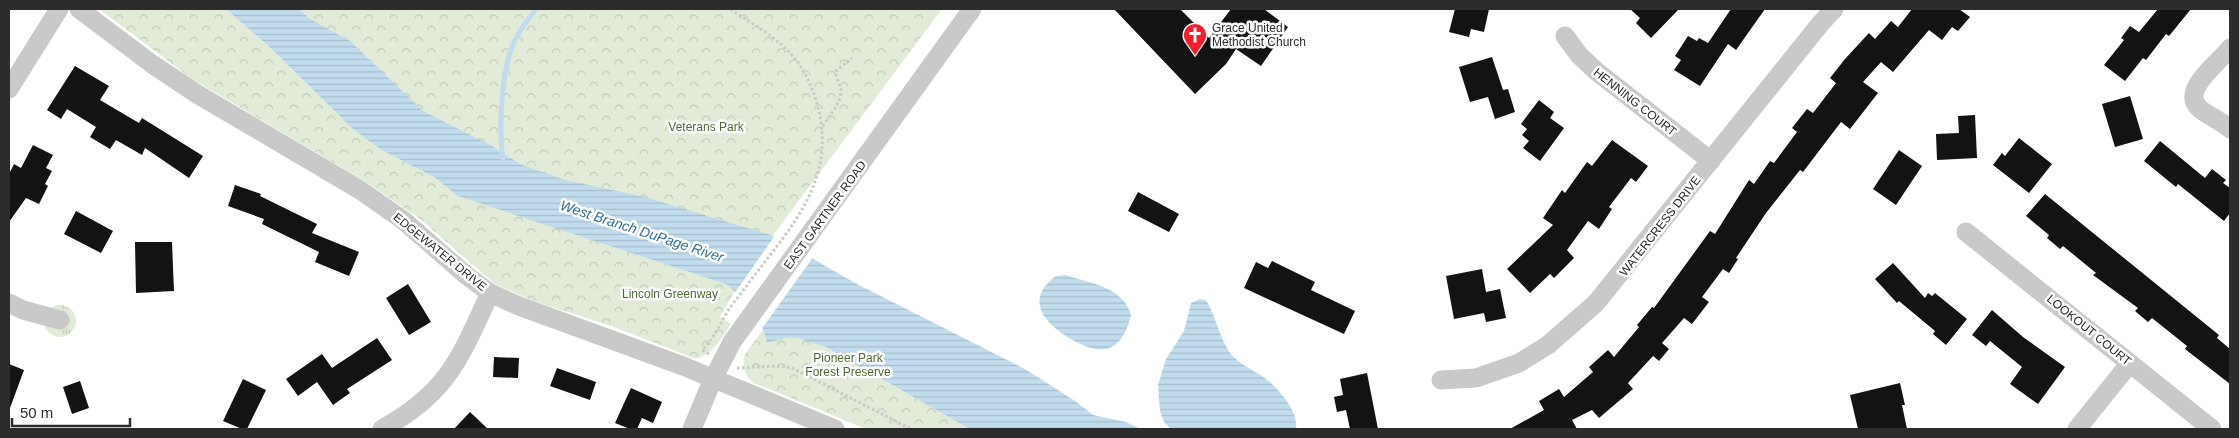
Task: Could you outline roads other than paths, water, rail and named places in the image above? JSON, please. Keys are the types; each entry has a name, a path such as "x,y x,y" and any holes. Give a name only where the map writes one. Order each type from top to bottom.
{"street":[{"path":"9,88 59,9"},
{"name":"EDGEWATER DRIVE","path":"79,9 152,64 197,94 360,190 403,220 466,275 490,293 519,306 617,340 835,429"},
{"name":"EAST GARTNER ROAD","path":"692,429 713,379 732,342 820,223 972,9"},
{"name":"WATERCRESS DRIVE","path":"1441,380 1476,378 1519,363 1548,345 1574,324 1614,283 1821,22 1834,9"},
{"name":"HENNING COURT","path":"1565,36 1596,71 1711,161"},
{"path":"2230,48 2202,77 2194,89 2194,98 2199,108 2230,128"},
{"name":"LOOKOUT COURT","path":"1966,232 2212,429"},
{"path":"382,429 425,402 444,381 464,348 490,293"},
{"path":"9,303 22,310 60,320"},
{"path":"2077,429 2130,363"}],"water":[{"name":"West Branch DuPage River","path":"226,9 299,9 310,19 350,41 423,111 492,146 520,164 565,180 645,197 771,235 857,284 1025,369 1075,401 1093,415 1126,422 1141,429 970,429 826,347 797,338 785,338 767,343 761,325 752,310 726,284 458,196 434,177 380,149 353,129 271,48"},
{"path":"1065,275 1104,287 1121,298 1127,305 1131,315 1127,329 1115,345 1107,349 1098,349 1078,343 1057,330 1044,316 1039,300 1041,292 1056,276"},
{"path":"1200,299 1206,300 1230,353 1242,364 1270,382 1286,400 1294,415 1296,429 1171,429 1164,422 1160,411 1158,385 1166,359 1184,331 1191,303"}],"waterway":[{"path":"503,158 501,131 502,99 510,53 524,25 536,9"}],"place":[{"name":"Grace United Methodist Church","path":"1195,56"}],"park label":[{"name":"Veterans Park","path":"706,127"},
{"name":"Lincoln Greenway","path":"670,294"},
{"name":"Pioneer Park Forest Preserve","path":"848,365"}]}
